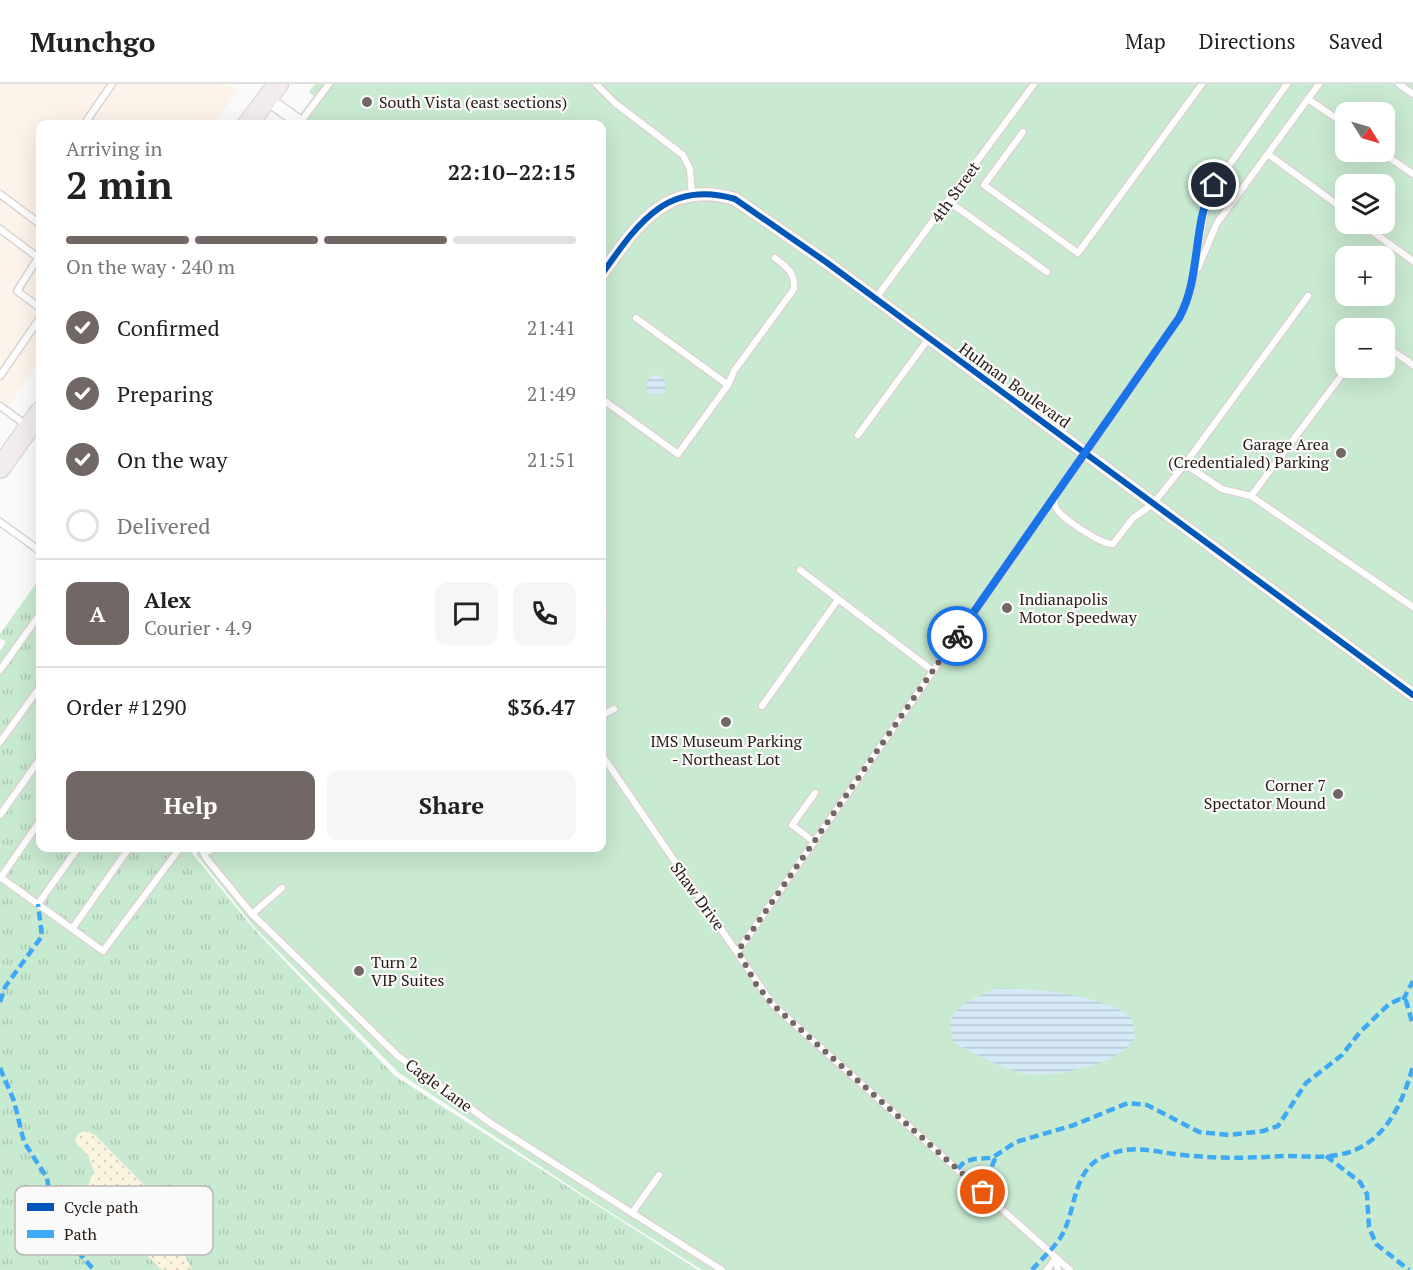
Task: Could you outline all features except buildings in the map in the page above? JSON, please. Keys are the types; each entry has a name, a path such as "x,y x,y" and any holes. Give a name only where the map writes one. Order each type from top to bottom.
{"main road":[{"path":"251,120 272,92"},
{"path":"0,468 35,420"}],"street":[{"path":"272,92 296,120"},
{"name":"Hulman Boulevard","path":"606,268 638,224 665,203 692,196 719,195 735,199 754,210 876,299 1413,695"}],"lane":[{"path":"87,120 112,84"},
{"path":"303,120 329,84"},
{"path":"596,84 615,104 683,155 690,168 692,196"},
{"name":"4th Street","path":"876,299 1034,84"},
{"path":"1023,132 984,185 1078,253 1202,84"},
{"path":"1191,290 1208,195 1287,84"},
{"path":"738,951 1176,324 1217,223 1319,84"},
{"path":"1399,84 1413,94"},
{"path":"1308,99 1335,117"},
{"path":"1268,154 1335,203"},
{"path":"1395,162 1413,174"},
{"path":"0,194 36,221"},
{"path":"948,201 1047,272"},
{"path":"0,229 36,254"},
{"path":"1376,234 1413,261"},
{"path":"606,402 678,454 728,385 734,371 794,289 795,278 789,268 775,258"},
{"path":"36,263 17,291 36,305"},
{"path":"1056,493 1055,507 1061,514 1103,544 1118,540 1133,518 1153,504 1185,464 1308,296"},
{"path":"636,318 728,385"},
{"path":"0,376 36,324"},
{"path":"858,435 928,338"},
{"path":"1395,353 1413,365"},
{"path":"1251,496 1340,378"},
{"path":"0,406 35,420"},
{"path":"1185,464 1222,489 1251,496 1413,607"},
{"path":"0,522 36,548"},
{"path":"800,570 933,671"},
{"path":"762,706 837,600"},
{"path":"0,670 36,620"},
{"path":"0,742 36,692"},
{"path":"606,713 614,709"},
{"name":"Shaw Drive","path":"606,761 738,951 756,984 780,1011 1070,1270"},
{"path":"0,815 36,765"},
{"path":"814,842 792,825 815,793"},
{"path":"36,827 0,877 104,951 177,852"},
{"path":"38,904 75,852"},
{"path":"72,929 126,852"},
{"name":"Cagle Lane","path":"204,852 252,914 399,1056 492,1124 722,1270"},
{"path":"252,914 282,888"},
{"path":"632,1213 659,1175"},
{"path":"1047,1270 1056,1258"},
{"path":"1056,1258 1058,1270"}],"shaded area":[{"path":"0,84 228,84 238,91 216,120 36,120 36,367 0,417"}],"green space":[{"name":"Indianapolis Motor Speedway","path":"315,84 1413,84 1413,1270 702,1270 594,1202 399,1073 254,927 196,854 198,852 606,852 606,120 296,120 314,96 309,92"},
{"path":"36,584 36,852 191,852 253,928 395,1076 698,1270 0,1270 0,651 6,642 0,638 0,634"}],"sand":[{"path":"86,1131 95,1135 145,1186 88,1186 94,1171 88,1155 74,1142 79,1133"},
{"path":"147,1255 186,1255 192,1270 162,1270"}],"water":[{"path":"656,375 663,378 666,385 663,392 656,395 649,392 646,385 649,378"},
{"path":"997,988 1048,991 1106,1004 1132,1019 1135,1037 1128,1047 1117,1055 1086,1067 1038,1075 1009,1069 954,1043 951,1031 954,1013 960,1007"}],"marked path":[{"path":"0,1002 5,987 42,936 38,904"},
{"path":"1403,1000 1413,981"},
{"path":"958,1169 964,1162 992,1158 1016,1142 1074,1125 1128,1103 1147,1105 1199,1132 1229,1135 1263,1131 1278,1126 1306,1083 1342,1055 1360,1032 1389,1004 1400,999 1406,1001 1413,1025"},
{"path":"1032,1270 1061,1236 1068,1222 1080,1182 1091,1165 1099,1159 1131,1149 1234,1158 1325,1156 1354,1151 1379,1134 1388,1122 1403,1096 1413,1066"},
{"path":"0,1068 14,1101 24,1142 47,1178 48,1186"},
{"path":"983,1192 998,1154"},
{"path":"1326,1156 1360,1182 1367,1194 1369,1227 1376,1244 1409,1270"},
{"path":"81,1255 94,1270"}],"cycle path":[{"path":"606,269 641,223 672,201 690,195 711,194 735,199 826,262 1413,695"}],"way so far":[{"path":"957,636 738,951 756,984 773,1005 983,1192"}],"place":[{"name":"South Vista (east sections)","path":"367,102"},
{"name":"Garage Area (Credentialed) Parking","path":"1341,453"},
{"name":"Indianapolis Motor Speedway","path":"1007,608"},
{"name":"IMS Museum Parking - Northeast Lot","path":"726,722"},
{"name":"Corner 7 Spectator Mound","path":"1338,794"},
{"name":"Turn 2 VIP Suites","path":"359,971"}],"route":[{"path":"957,636 1179,318 1191,290 1206,201 1214,185"}]}
